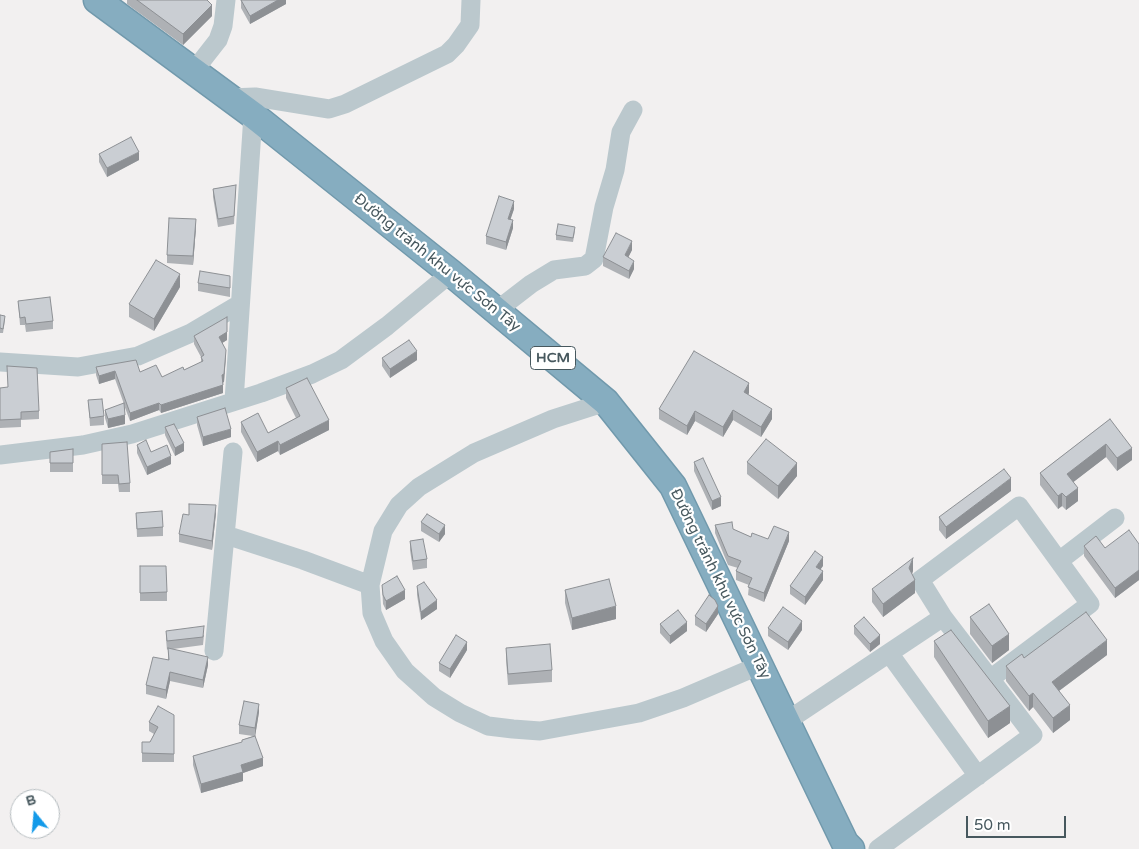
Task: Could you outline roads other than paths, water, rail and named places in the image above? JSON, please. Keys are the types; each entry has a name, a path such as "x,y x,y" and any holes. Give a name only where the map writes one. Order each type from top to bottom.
{"highway":[{"name":"Đường tránh khu vực Sơn Tây","path":"97,0 253,115 451,273 606,402 673,486 844,843 851,849"}],"street":[{"path":"193,72 218,40 223,26 226,0"},
{"path":"229,98 255,97 329,109 345,104 447,54 470,25 471,0"},
{"path":"496,311 531,284 554,270 584,266 594,259 604,207 615,170 621,132 633,110"},
{"path":"234,402 253,115"},
{"path":"0,455 83,445 116,437 234,402 312,374 341,360 387,326 451,273"},
{"path":"0,362 78,367 138,356 191,333 240,304"},
{"path":"606,402 553,419 482,449 419,487 399,504 383,531 370,585 372,614 384,641 405,671 434,696 460,713 488,726 540,731 639,713 683,698 760,665"},
{"path":"214,651 233,452"},
{"path":"878,849 1033,735 990,679 943,617 920,580 1019,506 1090,604 990,679"},
{"path":"1059,561 1115,518"},
{"path":"226,535 303,560 370,585"},
{"path":"786,721 943,617"},
{"path":"889,653 978,776"}]}
